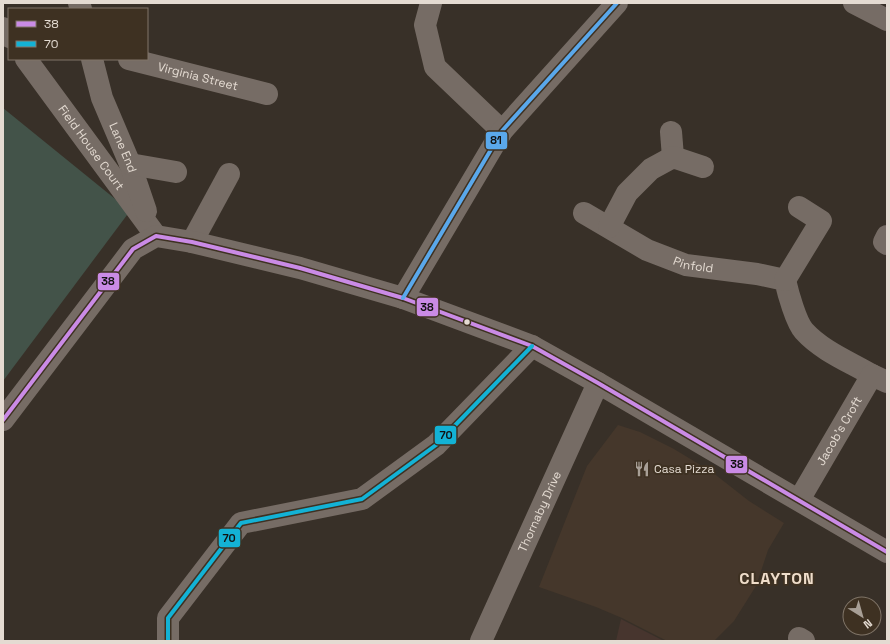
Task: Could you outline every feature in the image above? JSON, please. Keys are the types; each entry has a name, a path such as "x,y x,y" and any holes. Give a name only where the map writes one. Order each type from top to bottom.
{"street":[{"path":"431,3 425,25 435,67 502,131"},
{"path":"403,298 502,131 617,3"},
{"path":"854,3 887,20"},
{"name":"Field House Court","path":"27,60 156,236"},
{"name":"Lane End","path":"92,60 102,98 130,164 156,236"},
{"name":"Virginia Street","path":"133,60 267,94"},
{"path":"670,132 673,156"},
{"path":"673,156 703,167"},
{"path":"609,227 627,193 651,169 673,156"},
{"path":"130,164 176,172"},
{"path":"192,242 229,174"},
{"path":"799,207 821,221 784,280 792,305 803,331 822,346 880,378"},
{"name":"Pinfold","path":"584,212 647,250 686,265 757,274 784,280"},
{"path":"4,414 134,249 156,236 192,242 300,268 403,298 532,346 887,552"},
{"path":"168,641 168,618 241,523 362,499 436,445 532,346"},
{"name":"Jacob's Croft","path":"799,500 880,378"},
{"name":"Thornaby Drive","path":"481,641 598,383"}],"shaded area":[{"path":"618,425 640,432 674,449 712,472 749,501 784,523 768,550 756,586 734,621 714,641 667,641 622,618 596,607 539,587 587,466"},
{"path":"621,619 664,641 616,641"}],"green space":[{"path":"3,108 130,211 3,381"}],"transit line":[{"name":"81","path":"403,298 502,131 617,3"},
{"name":"38","path":"3,420 133,249 156,236 192,242 300,268 403,298 532,346 887,552"},
{"name":"70","path":"168,641 168,618 241,523 362,499 436,445 532,346"}],"place":[{"name":"Casa Pizza","path":"642,469"}],"district":[{"name":"CLAYTON","path":"777,578"}]}
